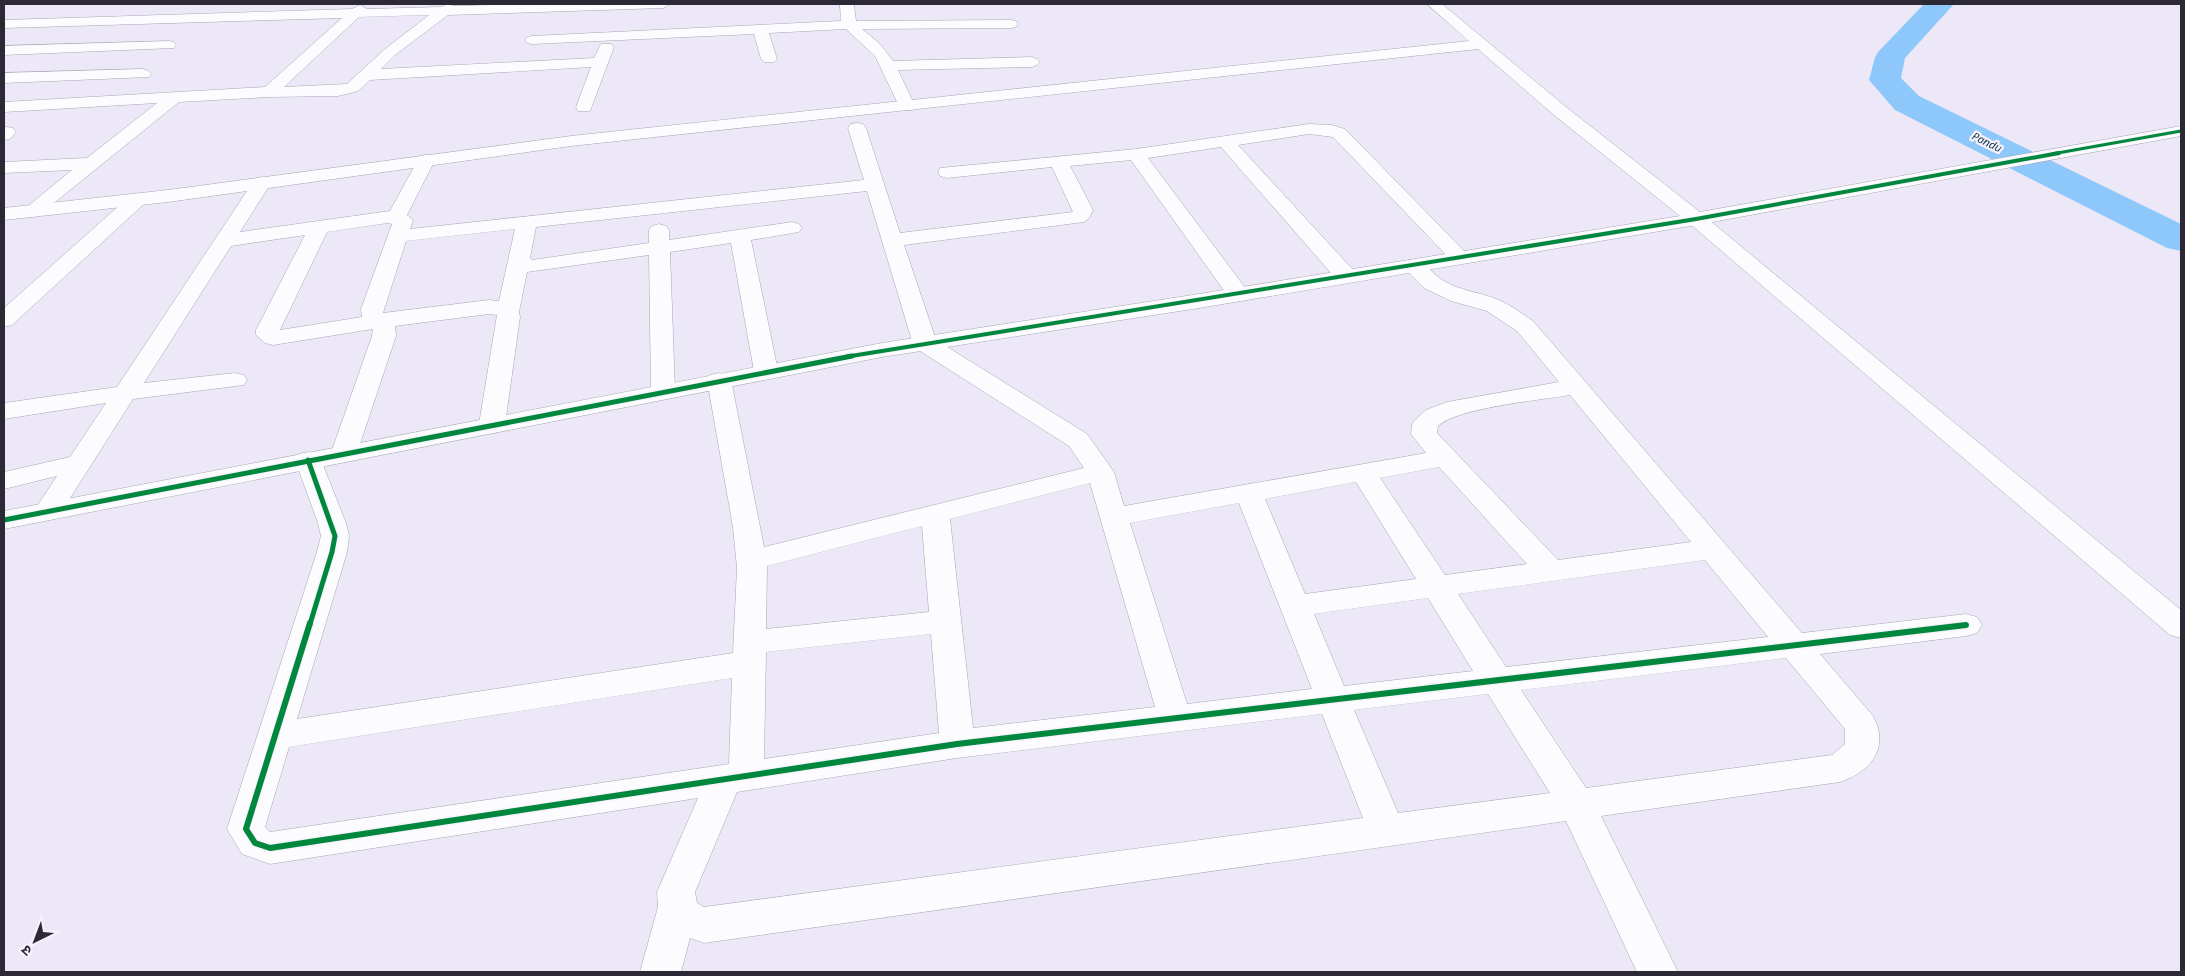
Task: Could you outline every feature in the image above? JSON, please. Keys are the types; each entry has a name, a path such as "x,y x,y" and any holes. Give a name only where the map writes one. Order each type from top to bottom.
{"street":[{"path":"186,19 209,4"},
{"path":"260,17 280,4"},
{"path":"4,24 260,17 360,9 663,4"},
{"path":"846,4 846,17 849,25 881,54 907,106"},
{"path":"1434,4 1560,110 1696,219 2181,628"},
{"path":"4,107 269,92 345,90 355,86 390,52 449,7"},
{"path":"63,49 70,42 135,8"},
{"path":"26,23 51,9"},
{"path":"269,92 360,9"},
{"path":"532,40 849,25 1010,25"},
{"path":"760,29 769,59"},
{"path":"584,106 610,36"},
{"path":"868,42 887,42"},
{"path":"4,214 138,200 571,141 1483,44"},
{"path":"4,51 169,45"},
{"path":"366,75 600,62"},
{"path":"888,66 1032,62"},
{"path":"4,78 143,74"},
{"path":"32,211 175,97"},
{"path":"857,128 925,344 1078,440 1100,472 1175,719"},
{"path":"947,172 1136,154 1309,129 1331,130 1339,133 1459,257"},
{"path":"4,520 719,380 882,350 1696,219 2181,131"},
{"path":"1225,141 1346,276"},
{"path":"1136,154 1238,294"},
{"path":"344,453 384,336 384,328 372,315 372,309 398,227 426,160"},
{"path":"892,240 1077,218 1082,214 1083,210 1058,161"},
{"path":"4,168 93,163"},
{"path":"48,511 262,183"},
{"path":"224,241 319,228 527,222 875,184"},
{"path":"4,320 138,200"},
{"path":"658,207 663,391"},
{"path":"492,424 509,317 508,312 527,222"},
{"path":"319,228 268,330 268,335 273,338 377,321 489,307 500,308 508,312"},
{"path":"519,261 528,266 536,266 792,228"},
{"path":"740,236 766,371"},
{"path":"677,909 687,921 704,925 1386,829 1577,805 1840,768 1859,754 1864,740 1861,725 1525,326 1510,314 1495,306 1459,296 1432,283 1412,265"},
{"path":"4,411 125,393 235,380"},
{"path":"661,972 677,909 676,892 735,778 749,653 750,560 747,527 719,380"},
{"path":"1551,571 1424,434 1425,424 1435,415 1456,407 1576,387"},
{"path":"1113,518 1445,458"},
{"path":"308,460 335,536 332,552 246,829 255,843 270,848 957,744 1966,625"},
{"path":"4,480 80,463"},
{"path":"750,560 1100,472"},
{"path":"1363,472 1577,805 1658,972"},
{"path":"1249,493 1386,829"},
{"path":"935,512 957,744"},
{"path":"1295,606 1713,549"},
{"path":"275,736 749,653 945,621"}],"waterway":[{"name":"Pandu","path":"1940,4 1922,20 1890,57 1885,80 1907,103 2181,239"}],"cycle path":[{"path":"4,520 882,350 1199,301 1696,219 2181,131"},
{"path":"308,460 332,523 335,536 332,552 246,829 255,843 270,848 957,744 1966,625"}]}
